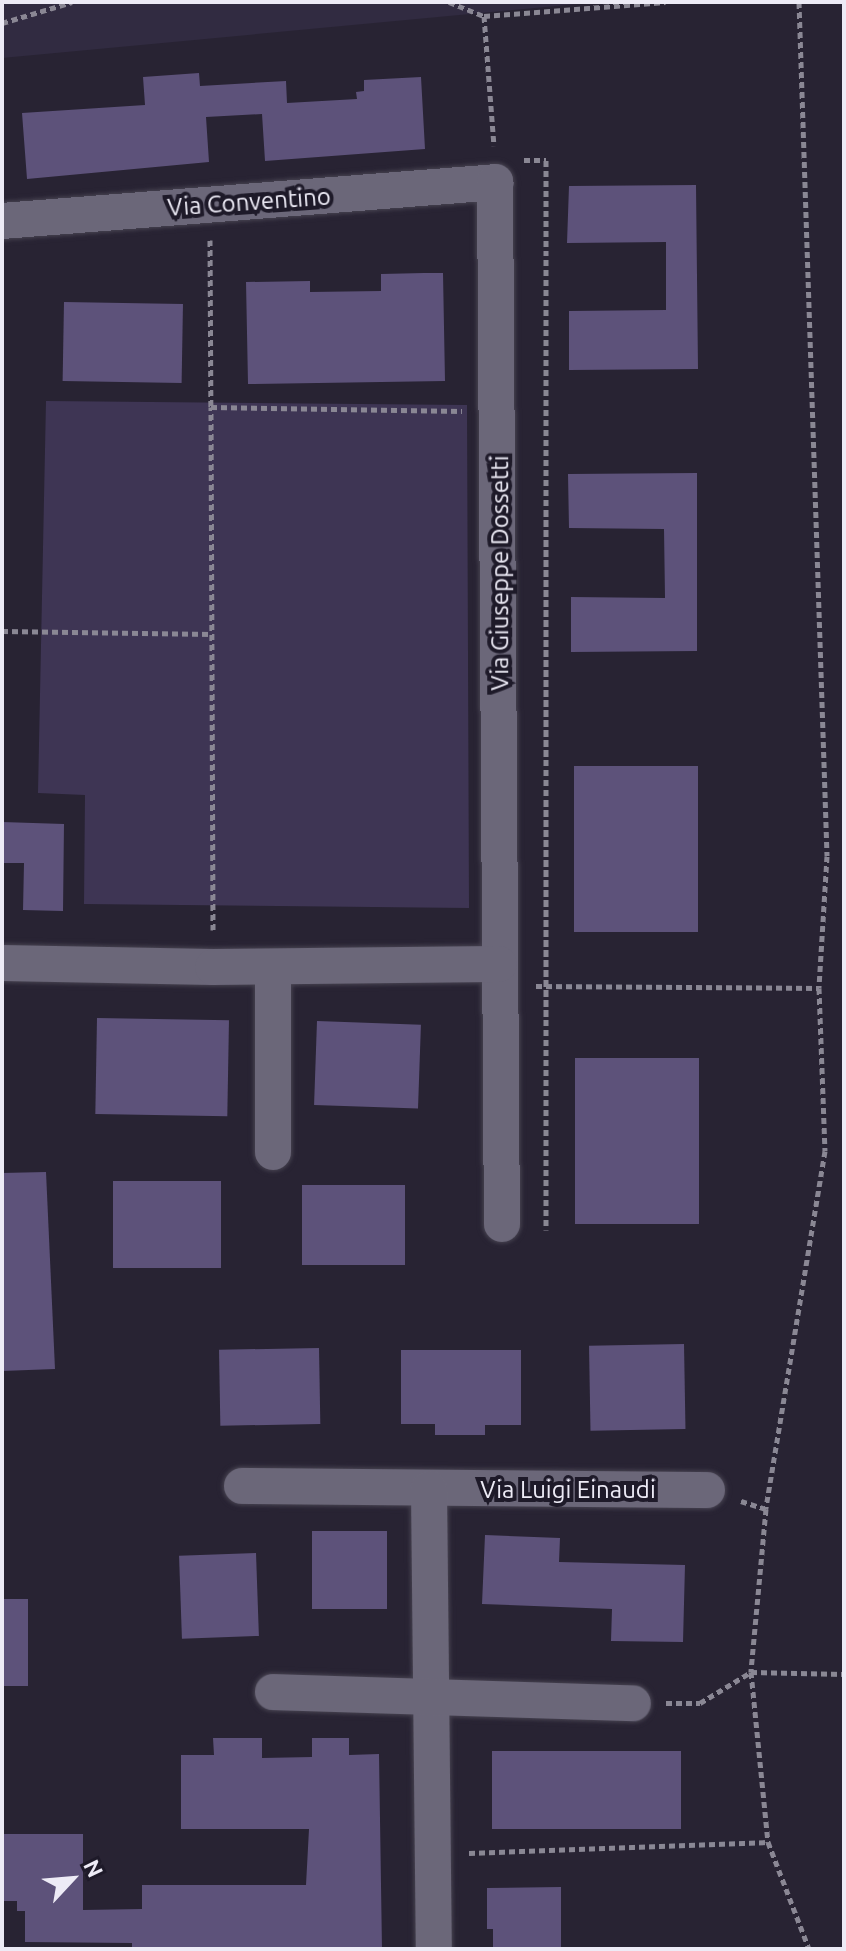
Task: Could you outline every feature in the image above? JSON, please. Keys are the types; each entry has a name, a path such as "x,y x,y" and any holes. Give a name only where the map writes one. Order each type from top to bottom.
{"street":[{"name":"Via Conventino","path":"2,221 210,205 495,172"},
{"name":"Via Giuseppe Dossetti","path":"495,172 500,412 502,1224"},
{"path":"2,963 273,967 500,975"},
{"path":"273,967 273,1152"},
{"name":"Via Luigi Einaudi","path":"242,1486 707,1490"},
{"path":"429,1489 434,1949"},
{"path":"273,1692 633,1703"}],"path":[{"path":"2,23 72,2"},
{"path":"449,2 484,16 665,2"},
{"path":"799,2 827,856 819,988 825,1151 766,1509 751,1672 768,1842 809,1949"},
{"path":"484,16 495,172 546,160 549,986 546,1230"},
{"path":"210,205 213,967"},
{"path":"211,407 500,412"},
{"path":"2,631 212,634"},
{"path":"500,975 549,986 819,988"},
{"path":"633,1703 700,1703 751,1672 844,1674"},
{"path":"433,1854 768,1842"}],"shaded area":[{"path":"2,2 599,2 2,58"},
{"path":"46,401 467,405 469,908 84,904 85,795 38,793"}],"building":[{"path":"199,73 200,86 286,81 287,103 357,99 356,92 364,91 364,80 421,77 425,149 265,161 262,114 206,117 209,162 27,179 22,113 145,105 143,77"},
{"path":"696,185 698,369 569,370 569,311 666,310 666,242 567,243 569,186"},
{"path":"443,273 445,381 248,384 246,282 310,281 310,292 381,291 381,274"},
{"path":"64,302 183,304 182,383 63,381"},
{"path":"697,473 697,651 571,652 571,597 665,598 664,529 569,528 568,474"},
{"path":"574,766 698,766 698,932 574,932"},
{"path":"2,822 64,824 63,911 23,910 24,863 2,863"},
{"path":"97,1018 229,1020 227,1116 95,1114"},
{"path":"317,1021 421,1025 418,1109 314,1105"},
{"path":"575,1058 699,1058 699,1224 575,1224"},
{"path":"46,1172 55,1369 2,1371 2,1173"},
{"path":"113,1181 221,1181 221,1268 113,1268"},
{"path":"302,1185 405,1185 405,1265 302,1265"},
{"path":"684,1344 685,1429 590,1431 589,1346"},
{"path":"319,1348 320,1424 220,1426 219,1350"},
{"path":"401,1350 521,1350 521,1425 485,1425 485,1435 435,1435 435,1424 401,1424"},
{"path":"312,1531 387,1531 387,1609 312,1609"},
{"path":"485,1535 560,1538 559,1562 685,1565 683,1642 611,1641 612,1609 482,1604"},
{"path":"256,1553 259,1636 182,1639 179,1556"},
{"path":"2,1599 28,1599 28,1686 2,1686"},
{"path":"213,1738 262,1738 262,1758 312,1757 312,1738 349,1738 349,1755 379,1754 382,1949 132,1949 132,1943 25,1942 25,1911 17,1911 17,1901 2,1901 2,1834 83,1834 83,1910 142,1909 142,1885 306,1885 309,1829 181,1829 181,1755 214,1755"},
{"path":"492,1751 681,1751 681,1829 492,1829"},
{"path":"561,1887 561,1949 493,1949 493,1929 487,1929 487,1888"}]}
